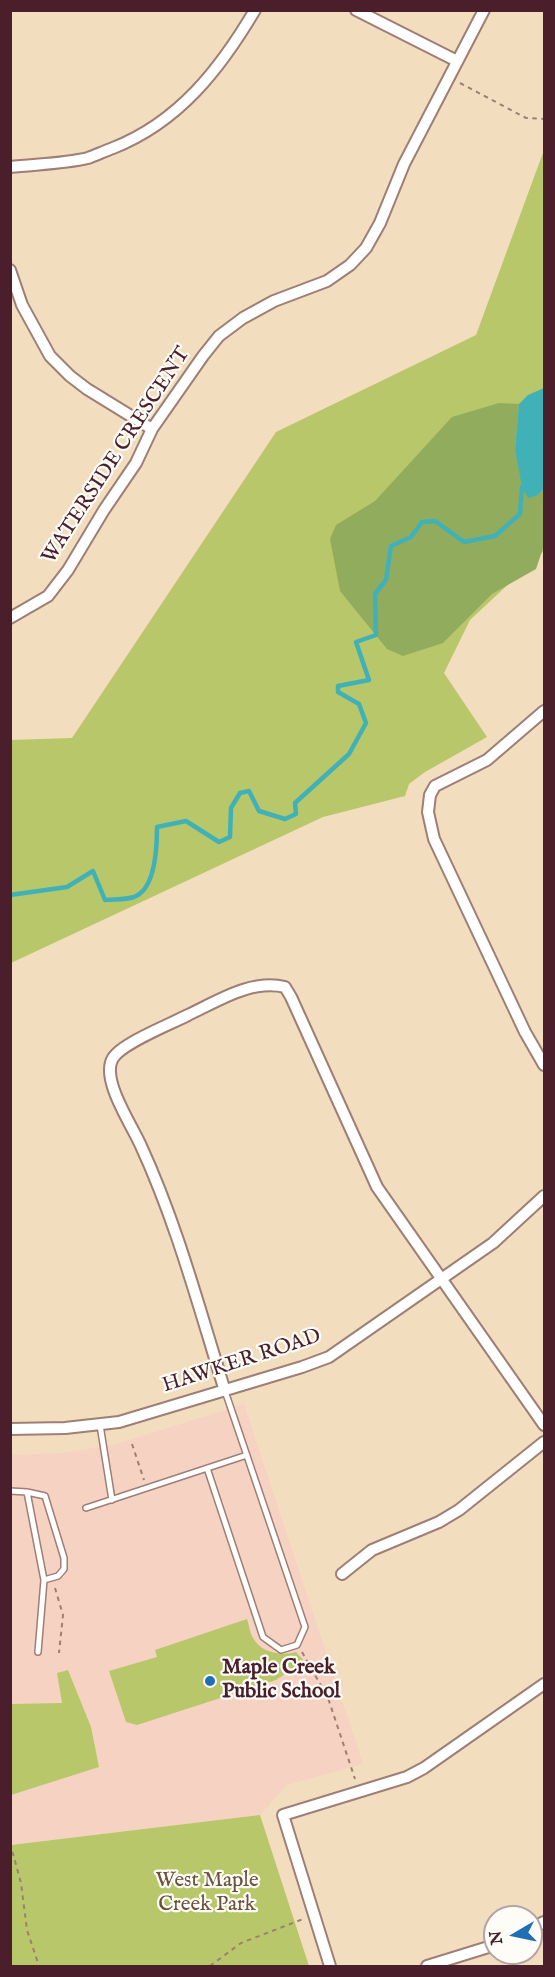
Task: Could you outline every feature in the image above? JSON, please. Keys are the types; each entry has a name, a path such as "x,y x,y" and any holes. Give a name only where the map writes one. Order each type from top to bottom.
{"street":[{"path":"10,167 88,158 150,130 179,109 211,77 255,10"},
{"path":"356,10 457,61"},
{"name":"WATERSIDE CRESCENT","path":"10,618 48,596 68,570 135,463 152,429 219,336 243,318 274,301 327,281 350,265 366,248 380,223 404,164 484,10"},
{"path":"10,270 22,305 51,356 70,376 87,389 152,429"},
{"path":"544,711 487,760 435,786 430,795 428,812 434,839 525,1032 544,1065"},
{"path":"225,1390 176,1234 158,1185 116,1096 110,1069 113,1058 122,1048 229,995 264,984 285,987 377,1187 544,1425"},
{"name":"HAWKER ROAD","path":"10,1429 119,1422 329,1357 493,1243 544,1196"},
{"path":"342,1574 372,1550 439,1522 459,1510 544,1442"},
{"path":"330,1966 283,1815 406,1777 424,1768 544,1684"},
{"path":"428,1966 483,1949"}],"lane":[{"path":"207,1468 263,1637 281,1650 297,1645 305,1627 225,1390"},
{"path":"100,1425 112,1500"},
{"path":"86,1508 247,1455"},
{"path":"10,1491 45,1496 64,1558 64,1569 58,1576 44,1580"},
{"path":"27,1492 44,1580 38,1652"}],"path":[{"path":"448,76 526,118 544,120"},
{"path":"132,1444 147,1489"},
{"path":"51,1578 63,1615 59,1653"},
{"path":"297,1645 328,1698 358,1790"},
{"path":"10,1844 21,1883 27,1930 39,1966"},
{"path":"210,1966 241,1943 314,1916"}],"shaded area":[{"name":"Maple Creek Public School","path":"244,1404 363,1764 287,1785 260,1815 11,1845 11,1455 60,1453 113,1445"}],"green space":[{"path":"544,150 544,551 470,620 444,673 487,737 425,772 409,784 405,796 323,817 11,963 10,740 72,738 276,432 476,335"},
{"path":"499,403 519,404 515,449 538,495 544,489 544,545 536,569 492,594 443,643 403,656 387,649 340,591 330,539 336,525 375,501 452,417"},
{"path":"247,1619 252,1636 261,1647 284,1654 296,1652 304,1661 276,1680 137,1725 126,1722 109,1671 157,1657 155,1650"},
{"path":"68,1670 91,1727 99,1767 11,1795 11,1704 62,1703 57,1673"},
{"name":"West Maple Creek Park","path":"260,1815 309,1966 11,1966 11,1845"}],"water":[{"path":"544,388 544,489 538,495 528,498 522,487 515,449 519,404 528,395"}],"waterway":[{"path":"10,895 67,887 93,871 105,900 134,897 147,885 151,876 156,855 157,827 186,821 219,842 230,837 231,808 240,793 249,791 259,811 285,819 296,814 295,803 349,754 366,723 359,704 338,692 338,686 369,680 356,642 376,635 375,594 386,580 391,546 411,537 422,522 435,521 464,542 495,536 520,514 522,487"}],"place":[{"name":"Maple Creek Public School","path":"210,1681"}]}
